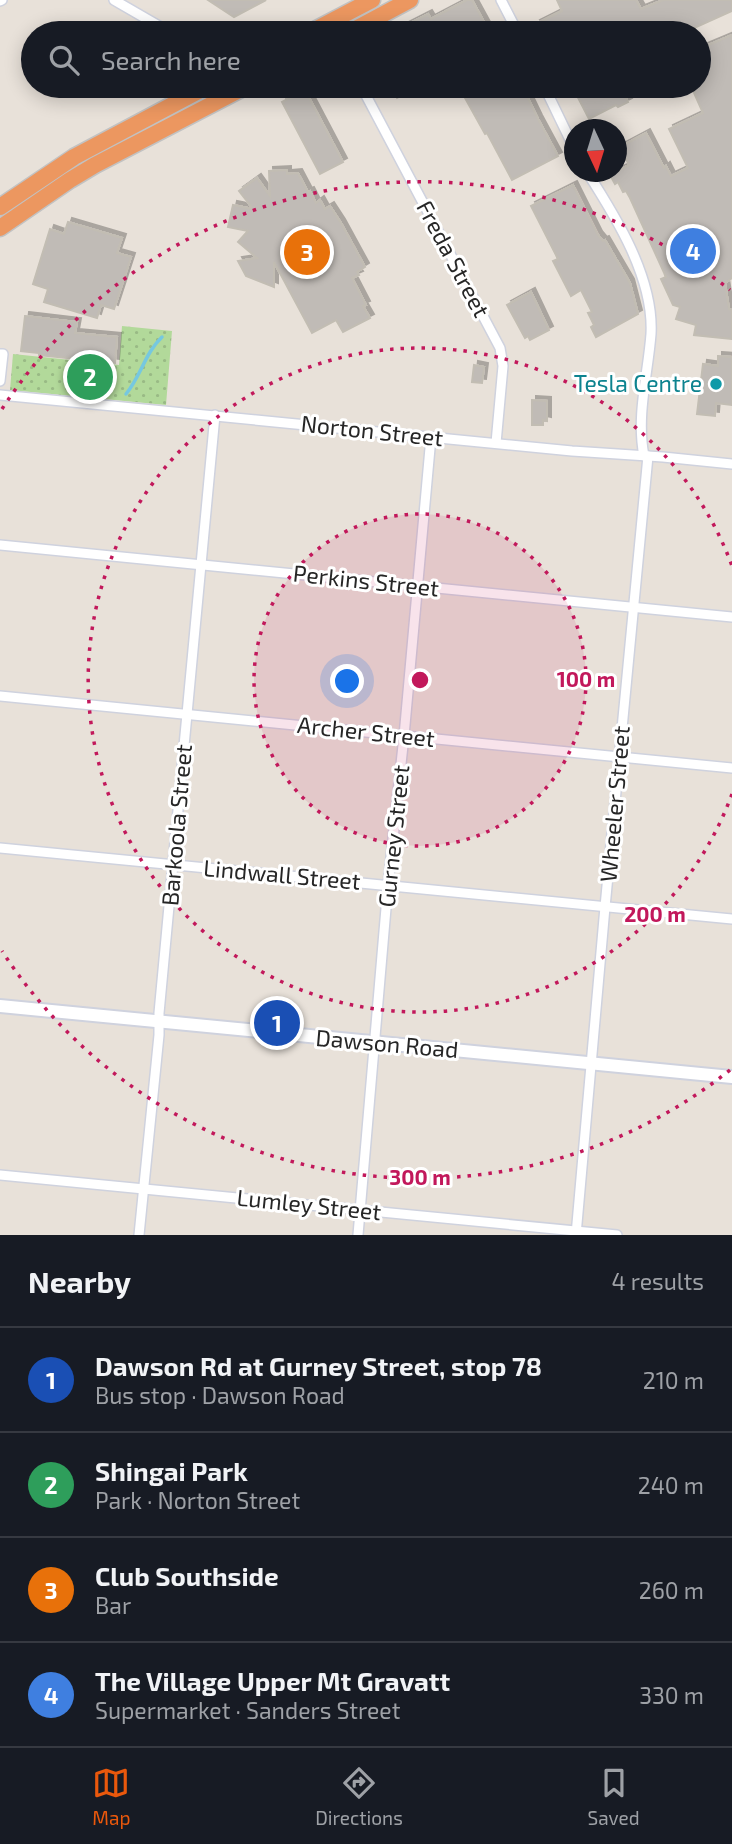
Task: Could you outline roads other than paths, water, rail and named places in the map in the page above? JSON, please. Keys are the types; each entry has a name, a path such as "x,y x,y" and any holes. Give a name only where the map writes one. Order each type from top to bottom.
{"highway":[{"path":"332,21 372,0"},
{"path":"371,21 410,0"},
{"path":"0,207 74,157 185,98"},
{"path":"0,228 87,170 219,98"}],"main road":[{"name":"Dawson Road","path":"0,1006 732,1077"}],"street":[{"path":"114,0 150,21"},
{"path":"501,0 512,21"},
{"name":"Freda Street","path":"367,98 500,348 503,366 496,443"},
{"path":"550,98 564,126"},
{"name":"Wheeler Street","path":"577,1233 634,609 646,456 640,436 651,332 648,301 641,273 625,238 593,182"},
{"path":"0,354 3,354 0,381"},
{"name":"Norton Street","path":"0,395 732,464"},
{"name":"Barkoola Street","path":"139,1235 215,415"},
{"name":"Gurney Street","path":"358,1235 431,437"},
{"name":"Perkins Street","path":"0,545 732,617"},
{"name":"Archer Street","path":"0,696 732,768"},
{"name":"Lindwall Street","path":"0,848 732,919"},
{"name":"Lumley Street","path":"0,1175 617,1235"}],"waterway":[{"path":"126,394 151,350 162,337"}],"place":[{"name":"The Village Upper Mt Gravatt","path":"693,251"},
{"name":"Club Southside","path":"307,252"},
{"name":"Shingai Park","path":"90,377"},
{"name":"Tesla Centre","path":"716,384"},
{"name":"Dawson Rd at Gurney Street, stop 78","path":"277,1023"}]}
